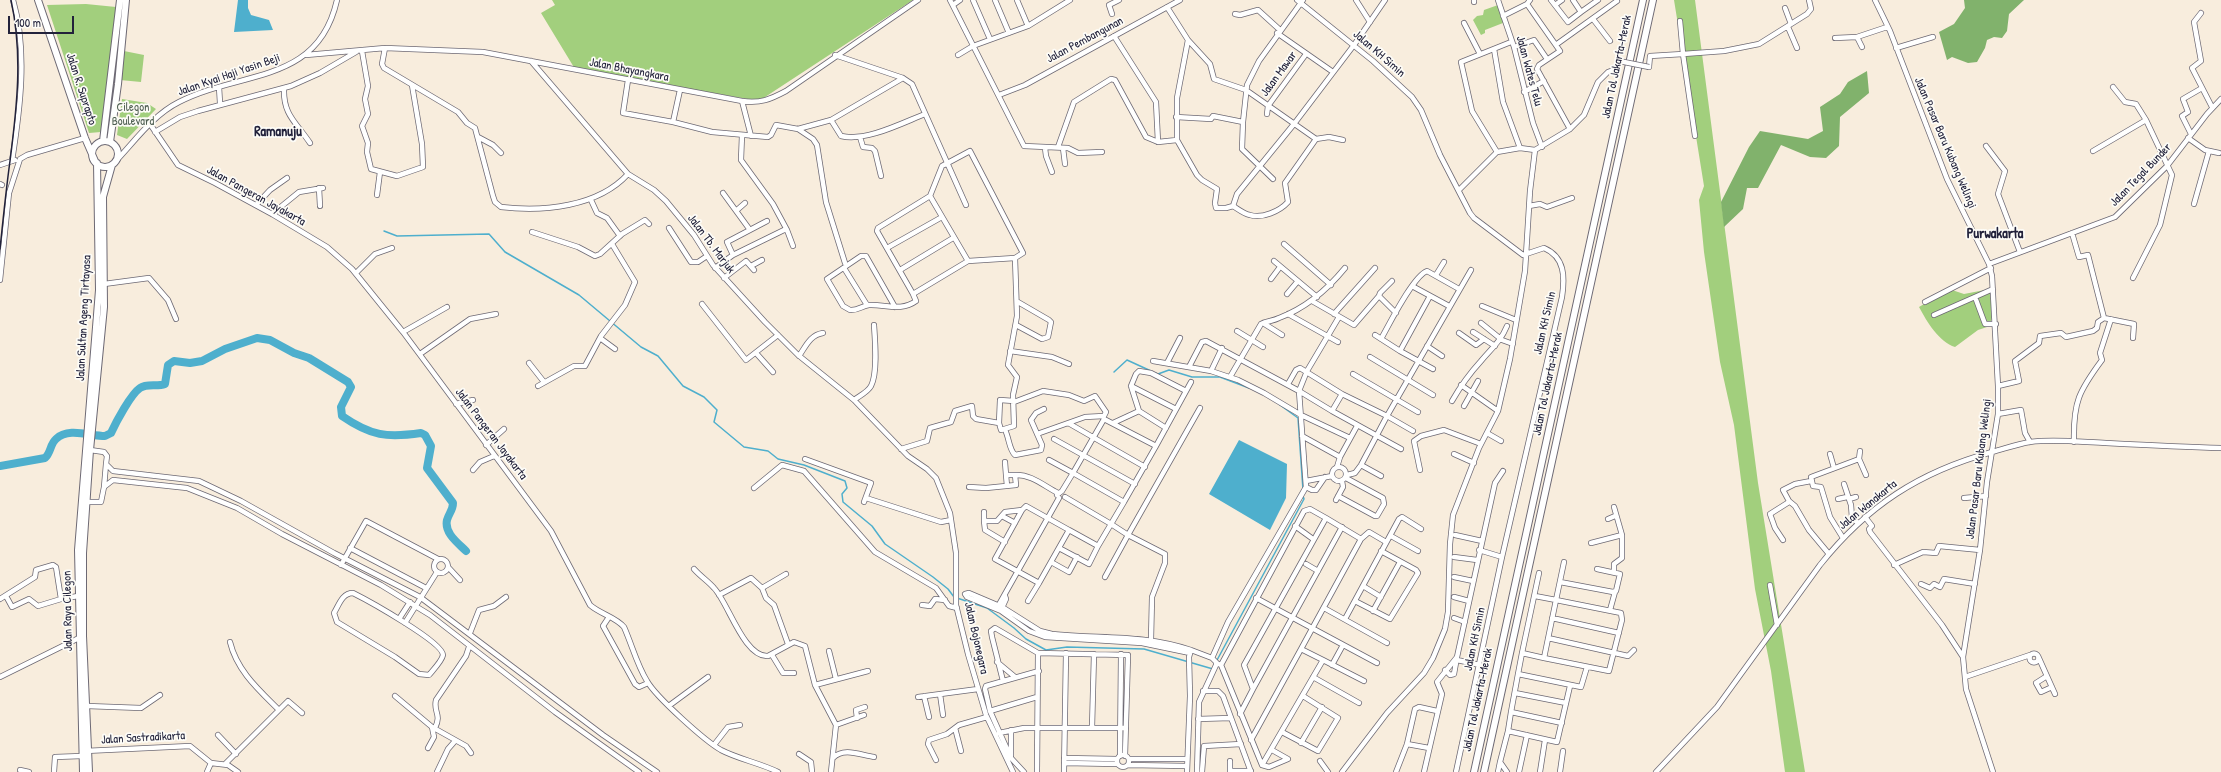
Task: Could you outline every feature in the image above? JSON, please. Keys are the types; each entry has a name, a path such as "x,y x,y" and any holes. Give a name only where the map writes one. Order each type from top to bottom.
{"highway":[{"name":"Jalan R. Suprapto","path":"38,0 85,138 96,162"},
{"path":"103,141 120,0"},
{"path":"110,142 118,84 126,0"},
{"name":"Jalan Tol Jakarta–Merak","path":"1474,772 1643,0"},
{"name":"Jalan Tol Jakarta–Merak","path":"1484,772 1653,0"},
{"path":"103,141 110,142 118,150 114,164 106,167 96,162 93,152 95,147 103,141"},
{"name":"Jalan Sultan Ageng Tirtayasa","path":"90,431 99,290 96,162"},
{"name":"Jalan Sultan Ageng Tirtayasa","path":"88,450 101,354 104,284 103,197 114,164"},
{"name":"Jalan Raya Cilegon","path":"88,450 81,637 84,752 89,772"},
{"name":"Jalan Raya Cilegon","path":"83,772 87,706 78,596 78,550 88,450"}],"street":[{"path":"12,162 21,73 20,40 13,0"},
{"name":"Jalan Kyai Haji Yasin Beji","path":"114,164 160,113 180,101 219,87 280,69 306,55 326,33 333,18 337,0"},
{"name":"Jalan Bhayangkara","path":"306,55 386,48 483,52 680,90 742,101 758,102 771,99 786,90 918,0"},
{"path":"950,0 1024,146 1045,148 1060,147 1073,149 1078,153 1102,152"},
{"path":"953,5 960,0"},
{"path":"973,0 990,39"},
{"path":"995,0 1009,33"},
{"path":"1017,0 1028,26"},
{"path":"1112,14 1109,5 1119,0"},
{"name":"Jalan Pembangunan","path":"999,95 1025,85 1180,0"},
{"path":"1356,0 1370,22"},
{"path":"1233,206 1237,194 1294,124 1354,45 1385,0"},
{"name":"Jalan Wates Telu","path":"1498,0 1511,42 1514,47 1524,92 1542,147"},
{"path":"1551,0 1568,22 1598,0"},
{"path":"1555,5 1562,0"},
{"path":"1572,0 1581,12"},
{"path":"1459,190 1497,152 1520,148 1535,150 1570,129 1584,115 1598,82 1608,72 1616,69 1619,61 1649,67 1650,56 1744,48 1769,39 1809,12 1811,8 1809,0"},
{"name":"Jalan Pasar Baru Kubang Welingi","path":"1875,0 1896,48 1947,179 1990,266 1996,324 1998,414 1980,550 1963,657 1966,690 1993,770"},
{"path":"958,55 973,46 1028,26 1066,1"},
{"path":"1273,179 1258,167 1242,149 1246,90 1253,71 1300,1"},
{"name":"Jalan KH Simin","path":"1300,1 1354,45 1416,103 1440,154 1474,218 1518,253 1526,254 1544,248 1550,251 1562,265 1564,284 1502,557 1456,772"},
{"path":"1557,44 1617,1"},
{"path":"1503,16 1528,2 1557,44 1560,52 1547,59 1538,67 1570,129"},
{"path":"1167,7 1188,40 1210,64 1214,79 1246,90 1316,139 1329,138 1343,140"},
{"path":"1785,8 1797,48"},
{"path":"1235,14 1240,16 1258,10 1279,31 1306,54 1333,72"},
{"path":"2201,13 2194,22 2201,60 2192,68 2212,107"},
{"path":"1593,18 1610,41"},
{"path":"1680,21 1683,54 1695,136"},
{"path":"1464,23 1480,54"},
{"path":"1835,38 1857,37 1887,27"},
{"path":"1114,36 1156,102 1158,142"},
{"path":"1857,37 1862,47"},
{"path":"1896,48 1933,37"},
{"path":"1188,40 1179,84 1176,117 1177,140 1197,175 1218,191 1215,203 1216,208 1233,206 1246,214 1256,216 1274,212 1286,205 1288,200 1285,183 1316,139"},
{"path":"1514,47 1534,40 1547,59"},
{"path":"1497,152 1472,111 1471,99 1461,62 1511,42"},
{"path":"386,48 382,64 384,68 461,114 467,123 475,128 493,196 495,202 500,207 548,209 591,200 620,183 628,174"},
{"path":"1494,49 1503,102 1520,148"},
{"path":"155,132 180,117 220,103 284,88 320,73 360,51 368,86 365,99 368,114 362,126 368,143 367,152 370,168 390,175 403,174 424,166 422,144 412,85"},
{"name":"Jalan Mawar","path":"1268,106 1306,54"},
{"path":"836,55 903,78 912,84 966,205"},
{"name":"Jalan Tb. Marjuk","path":"531,61 628,174 659,194 694,235 715,268 778,335 799,356 854,400 901,449"},
{"path":"798,129 831,120 903,78"},
{"path":"1065,164 1060,147 1074,102 1111,79 1115,80 1146,138 1158,142 1177,140"},
{"path":"628,80 623,113 673,122 712,132 751,136 770,136 777,125 798,129 813,139 817,145 826,202 845,265 867,305"},
{"path":"1524,92 1544,81"},
{"path":"219,87 220,103"},
{"path":"2114,87 2125,102 2136,104 2146,120 2172,175 2165,212 2133,278"},
{"path":"284,88 284,105 288,115 310,143"},
{"path":"2202,88 2183,99 2188,112 2182,116 2190,136 2209,151 2219,153"},
{"path":"673,122 680,90"},
{"name":"Jalan Tegal Bunder","path":"1925,302 1990,266 2020,252 2113,218 2167,166 2212,107 2221,99"},
{"path":"742,101 751,136"},
{"path":"1266,114 1268,106"},
{"path":"831,120 841,136 860,137 925,114"},
{"path":"1176,117 1211,119 1212,116 1216,116 1243,122"},
{"path":"2093,151 2146,120"},
{"name":"Jalan Pangeran Jayakarta","path":"150,124 178,165 215,182 272,214 326,247 356,273 420,354 494,456 551,530 590,605 598,612 619,622 624,627 648,683 714,745 726,752 760,763 778,772"},
{"path":"742,135 741,160 768,195 787,230 793,246"},
{"path":"478,137 493,145 501,153"},
{"path":"860,137 863,147 872,148 875,151 881,176"},
{"path":"0,165 12,162 27,155 85,138"},
{"path":"1986,146 2005,171 2005,178 1998,194 2020,252"},
{"path":"1045,148 1046,156 1052,172"},
{"path":"1342,772 1387,713 1424,673 1439,646 1445,629 1448,612 1450,544 1453,515 1480,444 1498,411 1513,344 1526,254 1535,150"},
{"path":"2194,204 2209,151"},
{"path":"895,307 866,256 861,256 828,277 828,283 847,310 853,310 867,305 895,307 906,307 914,302 916,298 914,294 877,231 879,226 930,196 942,166 971,152 1022,248 1022,255 1015,258 968,261 914,294"},
{"path":"0,280 10,188 20,159"},
{"path":"377,195 380,172"},
{"path":"256,206 266,194 287,178"},
{"path":"272,214 299,192 321,188 320,206"},
{"path":"723,193 737,210 750,230"},
{"path":"930,196 953,238 968,261"},
{"path":"1529,206 1540,204 1546,207 1572,198"},
{"path":"591,200 598,213 607,218 620,236"},
{"path":"737,210 745,203"},
{"path":"887,248 942,217"},
{"path":"532,232 578,247 595,256 612,244 620,236 645,220 649,224"},
{"path":"733,255 727,243 767,221"},
{"path":"669,228 691,262 698,262 707,256"},
{"path":"715,268 733,255 768,236 787,230"},
{"path":"2072,234 2079,257 2088,256 2104,318"},
{"path":"900,270 953,238"},
{"path":"538,386 574,366 584,367 600,338 626,305 635,282 612,244"},
{"path":"1284,244 1331,285"},
{"path":"356,273 375,254 392,248"},
{"path":"1005,430 1014,426 1014,402 1017,377 1008,365 1016,325 1018,302 1015,258"},
{"path":"724,278 746,261 752,268 762,260"},
{"path":"1274,262 1316,297"},
{"path":"1436,275 1444,262"},
{"path":"1271,279 1280,267"},
{"path":"1230,377 1251,340 1263,323 1288,314 1312,301 1331,285 1345,268"},
{"path":"1334,314 1375,268"},
{"path":"1332,476 1336,481 1345,478 1355,473 1361,465 1418,361 1471,270"},
{"path":"1381,339 1412,286 1425,271 1436,275 1459,289"},
{"path":"104,284 150,278 168,300 176,319"},
{"path":"1312,301 1356,325 1380,296 1380,293 1392,280"},
{"path":"1287,294 1298,281"},
{"path":"1412,286 1450,306"},
{"path":"1934,315 1993,289"},
{"path":"1380,296 1396,313"},
{"path":"1400,351 1430,296"},
{"path":"1975,297 1985,324 1996,324"},
{"path":"1016,325 1036,337 1046,339 1048,337 1051,322 1018,302"},
{"path":"702,304 744,359 748,359 778,335"},
{"path":"1482,306 1516,320"},
{"path":"403,332 448,307"},
{"path":"420,354 470,319 496,314"},
{"path":"1288,314 1338,342"},
{"path":"1272,750 1288,760 1268,767 1262,765 1216,662 1228,622 1306,488 1299,391 1307,371 1339,317"},
{"path":"1998,386 2019,381 2015,361 2026,351 2039,343 2040,336 2061,333 2066,337 2093,331 2097,328 2098,322 2104,318 2134,324 2133,338"},
{"path":"2074,442 2074,418 2078,395 2102,360 2100,353 2111,319"},
{"path":"1263,323 1282,335"},
{"path":"1481,323 1501,339 1513,344"},
{"path":"854,400 868,389 872,381 874,367 874,325"},
{"path":"1452,401 1461,385 1501,339 1507,326"},
{"path":"1237,331 1263,347"},
{"path":"1459,332 1476,345 1484,339"},
{"path":"1473,332 1495,346"},
{"path":"799,356 811,338 817,334 823,333"},
{"path":"1375,335 1433,369"},
{"path":"600,338 615,349"},
{"path":"1167,363 1180,338"},
{"path":"1189,367 1204,340 1222,348 1288,384 1357,426 1401,449"},
{"path":"1427,346 1442,356"},
{"path":"1211,371 1222,348"},
{"path":"1010,351 1052,357 1069,364"},
{"path":"756,353 773,372"},
{"path":"1370,357 1433,395"},
{"path":"1153,361 1211,371 1230,377 1264,393 1301,415 1350,438"},
{"path":"529,363 544,382"},
{"path":"1288,384 1298,368 1307,371 1342,394 1387,416 1413,431"},
{"path":"1166,428 1139,411 1131,386 1138,372 1151,373 1186,391"},
{"path":"1352,374 1418,412"},
{"path":"1464,406 1478,381"},
{"path":"1059,548 1088,564 1145,467 1191,382"},
{"path":"1461,385 1498,411"},
{"path":"1131,386 1176,409"},
{"path":"1037,434 1085,417 1104,416 1106,410 1095,396 1084,401 1069,395 1043,391 1014,402 1000,400 1000,429 1005,430 1010,440 1011,451 1015,455 1041,450 1042,445 1037,434 1031,417 1044,409"},
{"path":"1332,411 1342,394"},
{"path":"456,404 473,400"},
{"path":"901,449 928,441 930,428 951,422 955,411 969,406 972,406 976,419 999,423"},
{"path":"1105,577 1200,408"},
{"path":"1998,414 2021,410 2025,433 2030,442"},
{"path":"1113,422 1139,411"},
{"path":"999,608 1006,599 1005,596 1060,494 1104,419 1113,422 1156,446"},
{"path":"1070,424 1145,467"},
{"path":"1332,476 1340,457 1357,426"},
{"path":"486,445 504,429"},
{"path":"1420,470 1414,441 1421,436 1444,430 1480,444"},
{"path":"1486,432 1501,441"},
{"path":"1302,436 1340,457"},
{"path":"1054,439 1135,484"},
{"name":"Jalan Wanakarta","path":"1656,772 1717,707 1828,554 1865,517 1886,500 1915,481 1960,462 2030,442 2074,442 2221,448"},
{"name":"Jalan Bojonegara","path":"901,449 936,478 943,492 951,520 956,553 957,606 978,689 987,717 1013,772"},
{"path":"87,502 101,502 107,456 104,452 88,450"},
{"path":"1860,451 1859,459 1866,475"},
{"path":"1454,454 1474,463"},
{"path":"1830,454 1834,468"},
{"path":"473,470 480,462 494,456"},
{"path":"805,459 871,483 865,500 941,522 951,520"},
{"path":"1843,538 1830,517 1821,486 1813,486 1811,476 1859,459"},
{"path":"1049,460 1124,502"},
{"path":"1004,462 1007,486"},
{"path":"106,464 113,471 199,482 262,513 351,562 420,597 470,633 606,737 657,772"},
{"path":"754,488 782,465 804,471 875,552 936,588 949,606 957,606"},
{"path":"1361,465 1381,476"},
{"path":"1337,467 1345,469 1345,478 1343,487 1337,498 1375,516 1378,516 1384,504 1383,498 1345,478"},
{"path":"113,471 113,480"},
{"path":"1445,670 1450,675 1454,674 1479,550 1495,483 1503,471"},
{"path":"1006,475 1031,478 1128,535 1164,553 1166,557 1152,597 1153,642"},
{"path":"969,487 986,488 1016,485 1015,475"},
{"path":"1306,481 1332,476"},
{"path":"1306,488 1316,490 1325,477"},
{"path":"104,487 113,480 188,488 237,508 341,566 410,602 430,615 469,647 596,742 639,772"},
{"path":"1811,481 1794,484 1783,489 1789,502 1795,506 1809,530 1828,554"},
{"path":"1844,484 1852,518 1858,523"},
{"path":"1964,498 1986,496"},
{"path":"1838,499 1856,497"},
{"path":"1783,540 1775,528 1770,514 1789,502"},
{"path":"984,521 997,521 1005,512 1022,510 1024,507 1029,507 1098,546"},
{"path":"1614,507 1615,516 1622,535 1622,558 1614,564 1614,572"},
{"path":"1197,772 1200,698 1216,662 1256,598 1295,526 1306,509 1326,518 1361,538"},
{"path":"1022,510 995,558 1039,584"},
{"path":"984,512 985,530 1005,542"},
{"path":"259,521 262,513"},
{"path":"1002,516 1015,524"},
{"path":"1608,519 1615,516"},
{"path":"1345,619 1386,542 1402,517 1421,529"},
{"path":"1865,517 1872,526 1869,530 1894,565 1942,625 1963,657"},
{"path":"1253,689 1244,665 1326,518"},
{"path":"341,566 344,558 364,524 369,521 438,559 443,559 447,562 448,567 460,580"},
{"path":"1295,526 1313,539"},
{"path":"1240,714 1342,528"},
{"path":"1028,602 1069,530"},
{"path":"1251,740 1302,649 1361,538 1369,532 1386,542"},
{"path":"1455,535 1482,541"},
{"path":"1591,544 1622,535"},
{"path":"1391,536 1418,551"},
{"path":"1894,565 1923,552 1936,553 1939,546 1980,550"},
{"path":"350,548 426,588"},
{"path":"1479,550 1502,557"},
{"path":"1355,601 1391,619 1418,573 1381,551"},
{"path":"1454,556 1477,560"},
{"path":"1051,562 1069,572 1077,557"},
{"path":"437,572 434,568 438,559"},
{"path":"347,568 351,562"},
{"path":"1373,611 1400,562"},
{"path":"1544,658 1564,562"},
{"path":"1306,564 1318,571"},
{"path":"0,599 35,577 36,570 53,565 56,570 61,599"},
{"path":"437,572 446,572 448,567"},
{"path":"694,569 714,588 719,595 742,638 761,655 772,655 788,644 796,642 805,646 815,686 836,725 831,772"},
{"path":"1597,569 1619,573 1620,576 1618,589 1615,592 1610,610"},
{"path":"405,623 437,572"},
{"path":"762,588 786,574"},
{"path":"1498,772 1516,693 1518,674 1539,574"},
{"path":"1454,577 1473,581"},
{"path":"719,595 749,578 755,580 762,588 766,598 774,605 788,644"},
{"path":"1921,584 1930,588 1934,584 1940,587 1944,579 1975,584"},
{"path":"1560,582 1615,592"},
{"path":"1770,585 1777,625"},
{"path":"1362,586 1381,597"},
{"path":"353,593 405,623 442,651 442,658 426,676 419,674 395,657 337,622 334,613 345,595 353,593"},
{"path":"999,608 967,597 965,594 969,593 999,608 1030,631 1046,635 1153,642 1216,662"},
{"path":"6,596 12,607 29,599 38,606 61,599 78,596"},
{"path":"1522,654 1609,671 1619,633 1622,614 1610,610 1535,596"},
{"path":"470,633 479,610 494,606 506,597"},
{"path":"1454,597 1469,601"},
{"path":"1256,598 1376,663"},
{"path":"922,605 930,606 934,600 945,600"},
{"path":"399,619 410,602"},
{"path":"1324,608 1387,643"},
{"path":"609,617 603,626 635,684 640,687 648,683"},
{"path":"1454,618 1465,622"},
{"path":"1552,618 1619,633"},
{"path":"1003,681 997,662 991,632 995,628 1038,653 1128,655 1126,728 1123,764"},
{"path":"0,677 81,637"},
{"path":"1548,638 1628,656 1634,650"},
{"path":"230,642 234,655 250,681 279,710"},
{"path":"1332,665 1343,645"},
{"path":"428,748 434,737 434,728 439,718 434,704 466,656 469,647"},
{"path":"1302,649 1364,682"},
{"path":"829,651 836,679"},
{"path":"1037,772 1038,653"},
{"path":"1064,772 1066,653"},
{"path":"1187,772 1190,653"},
{"path":"1965,677 2034,653 2038,656 2055,694"},
{"path":"1092,728 1094,654"},
{"path":"1121,654 1120,728 1123,764"},
{"path":"772,655 783,673 794,673"},
{"path":"2030,655 2029,659 2033,662 2037,661 2038,656"},
{"path":"1457,659 1480,665"},
{"path":"1424,772 1437,710 1442,694 1437,682 1445,670 1457,659"},
{"path":"1262,765 1323,660"},
{"path":"997,662 1015,677"},
{"path":"1183,666 1189,665"},
{"path":"1518,674 1570,686 1582,686 1587,667"},
{"path":"1024,772 1011,758 999,733 990,711 986,686 1039,670"},
{"path":"815,686 868,671"},
{"path":"2047,676 2036,683 2041,692 2052,687"},
{"path":"670,705 708,677"},
{"path":"1313,677 1360,703"},
{"path":"1508,731 1557,742 1570,686"},
{"path":"918,697 978,689"},
{"path":"1203,691 1220,692 1251,771 1230,772 1230,761"},
{"path":"1516,693 1566,703"},
{"path":"940,694 943,715"},
{"path":"87,706 142,708 160,695"},
{"path":"395,696 434,728 466,746 470,753"},
{"path":"924,696 928,717"},
{"path":"1190,696 1200,698"},
{"path":"1282,732 1319,750 1338,718 1303,696"},
{"path":"990,711 1037,697"},
{"path":"225,764 288,701 302,713"},
{"path":"857,718 856,710 865,707"},
{"path":"1301,742 1322,707"},
{"path":"1396,772 1407,744 1416,708 1437,710"},
{"path":"1511,712 1562,723"},
{"path":"836,725 864,715"},
{"path":"936,760 928,744 929,740 947,734 955,728 987,717"},
{"path":"1198,719 1231,718"},
{"path":"714,745 728,727 740,725"},
{"path":"999,733 1037,727 1126,728"},
{"path":"955,728 962,751"},
{"path":"1011,730 1011,758"},
{"path":"218,735 236,754"},
{"path":"1519,772 1527,735"},
{"path":"601,745 606,737"},
{"path":"1540,772 1545,740"},
{"path":"437,772 448,749 455,741"},
{"path":"1202,772 1204,746 1241,744"},
{"path":"1407,744 1429,748"},
{"name":"Jalan Sastradikarta","path":"54,772 55,756 84,752 190,746 211,763"},
{"path":"1560,772 1563,751"},
{"path":"833,758 844,752 874,757"},
{"path":"799,754 811,762 812,772"},
{"path":"1064,758 1123,764 1187,759"},
{"path":"1320,761 1328,772"},
{"path":"1500,762 1507,772"},
{"path":"206,772 211,763 225,764 238,772"},
{"path":"1064,764 1187,766"},
{"path":"20,770 29,772"}],"green space":[{"path":"552,0 913,0 759,101 575,69 541,13 555,5"},
{"path":"1674,0 1695,0 1758,483 1805,772 1785,772 1771,671 1755,589 1734,425 1720,362 1704,252 1699,200 1704,186"},
{"path":"1964,0 2024,0 2009,14 2007,31 2002,38 1994,37 1987,40 1985,48 1977,62 1968,63 1952,57 1947,60 1939,32 1954,24 1965,8"},
{"path":"86,4 116,7 101,132 89,133 47,5"},
{"path":"1498,5 1503,23 1485,30 1485,33 1481,35 1473,20 1477,16 1483,15 1484,10"},
{"path":"124,51 144,55 141,82 120,80"},
{"path":"1867,71 1869,93 1840,117 1839,146 1826,158 1810,157 1781,145 1758,188 1747,188 1743,209 1724,227 1721,202 1749,147 1760,131 1808,139 1823,131 1820,107 1840,94 1848,82"},
{"name":"Cilegon Boulevard","path":"122,99 147,103 156,109 127,139 117,135"},
{"path":"1949,289 1964,294 1990,289 1992,317 1990,326 1978,330 1955,347 1944,341 1939,336 1919,307"}],"water":[{"path":"238,0 248,0 248,8 251,15 269,20 273,30 234,32"},
{"path":"1239,440 1287,464 1286,498 1270,530 1209,494"}],"waterway":[{"path":"384,231 397,236 489,234 505,252 579,295 641,347 658,356 683,386 704,397 717,410 714,422 744,447 768,451 778,459 804,465 845,481 847,488 842,494 843,502 872,526 885,544 933,577 948,589 954,597"},
{"path":"0,466 45,458 54,441 61,435 67,433 99,436 105,436 111,433 116,422 136,391 146,386 165,384 168,365 174,361 190,363 202,361 225,349 257,338 270,340 294,353 309,358 348,382 351,387 341,407 342,416 352,423 380,434 409,435 421,433 425,435 431,446 427,468 453,503 447,520 448,529 452,537 466,551"},
{"path":"1114,372 1127,360 1151,371"},
{"path":"1155,373 1158,374 1169,370 1192,377 1220,377 1249,388"},
{"path":"1280,405 1298,418 1303,490"},
{"path":"1216,662 1304,499 1303,496"},
{"path":"957,598 987,608 1026,639 1046,650 1067,647 1144,649 1213,669"}],"railway":[{"path":"0,249 15,121 18,80 17,40 11,0"}],"district":[{"name":"Ramanuju","path":"278,132"},
{"name":"Purwakarta","path":"1995,234"}]}
